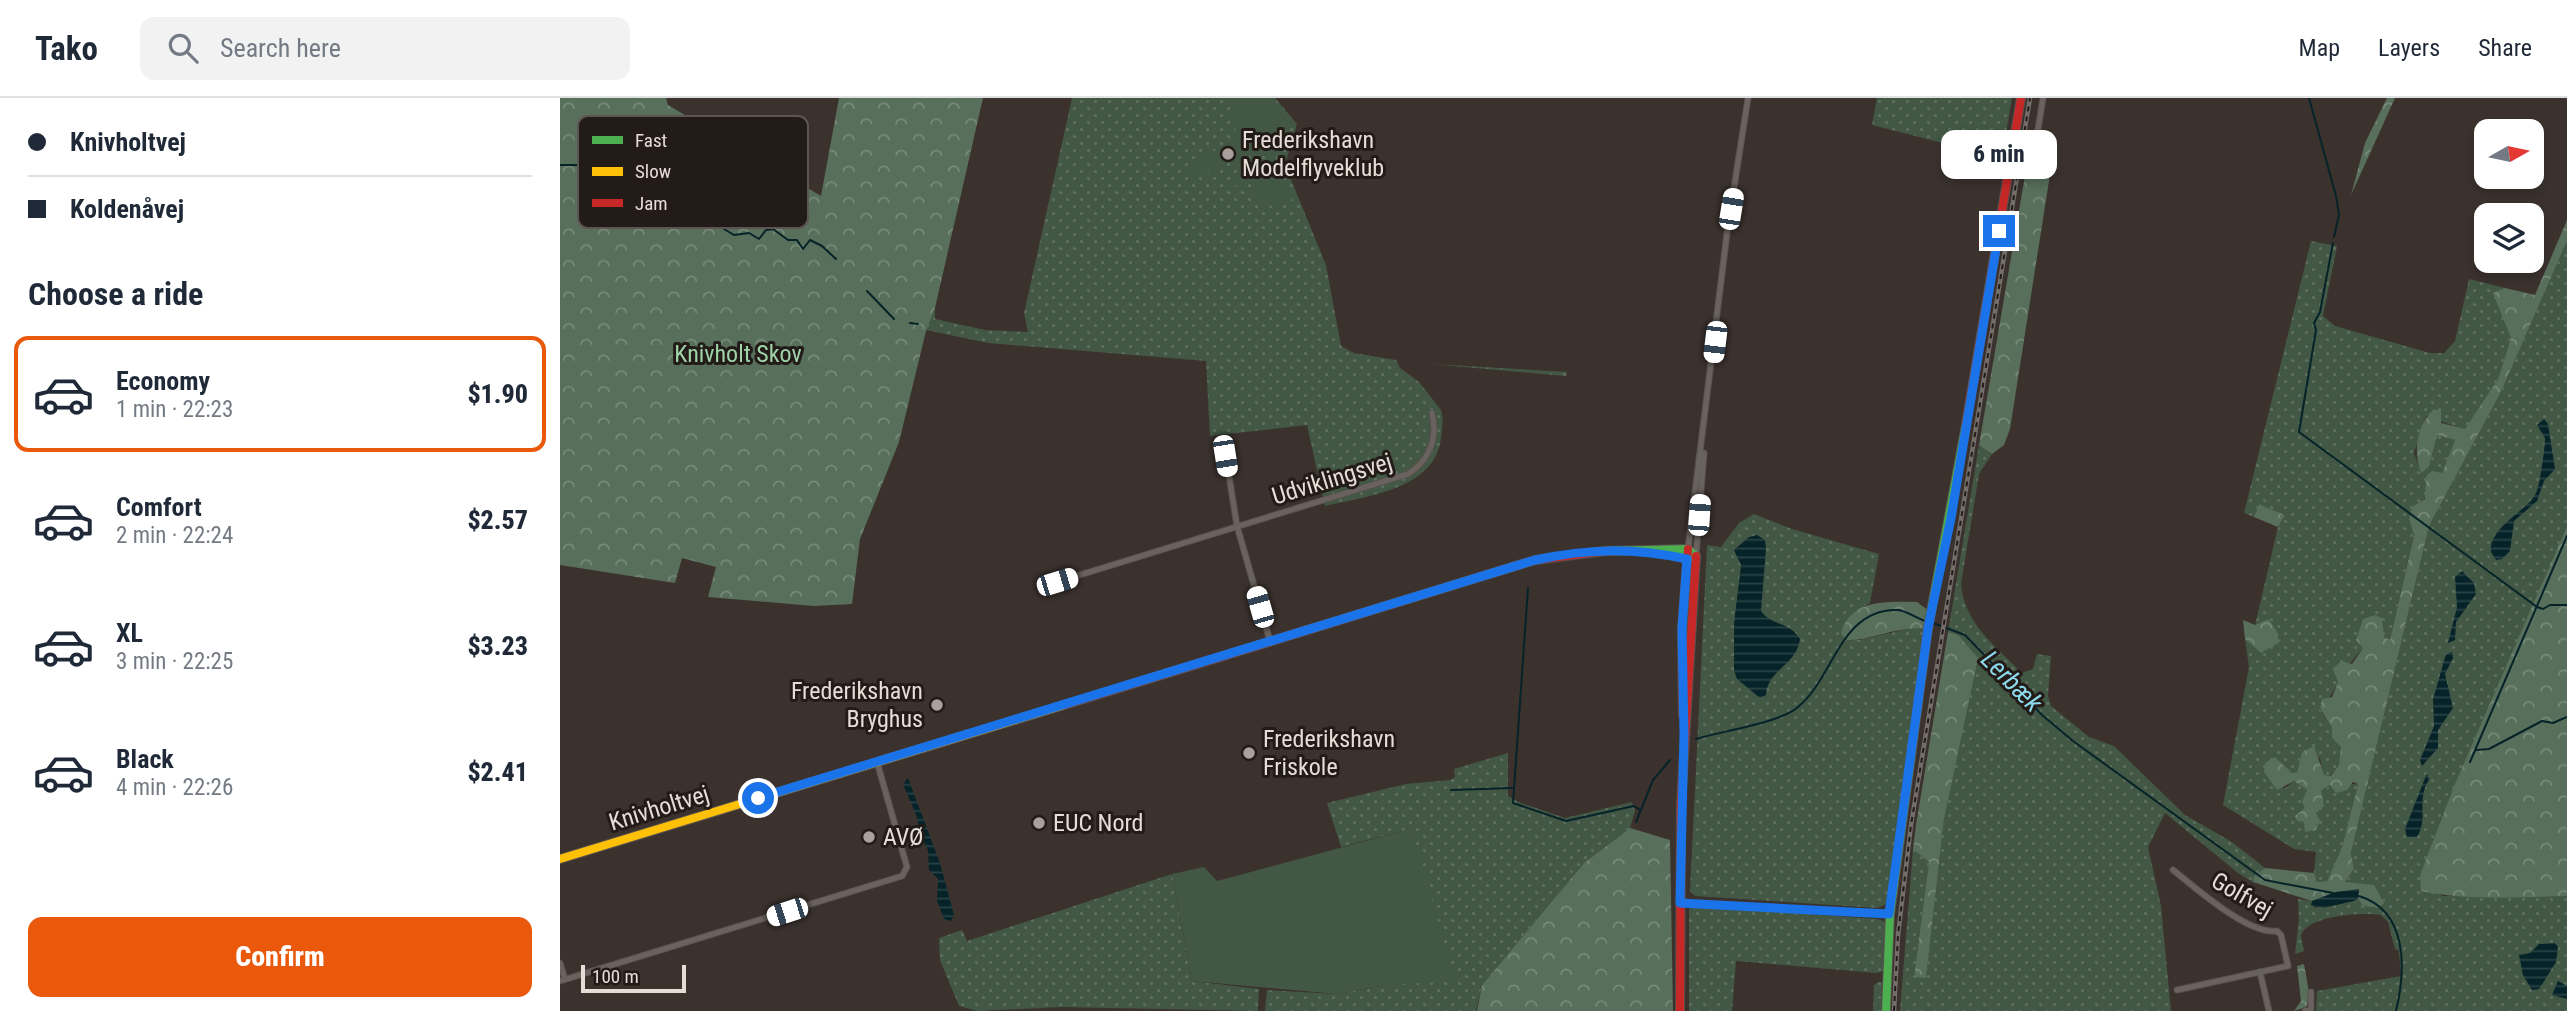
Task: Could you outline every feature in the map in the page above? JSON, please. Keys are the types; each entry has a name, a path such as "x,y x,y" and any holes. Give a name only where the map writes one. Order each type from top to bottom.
{"street":[{"path":"1681,1011 1680,903 1684,735 1704,439 1727,233 1748,98"},
{"path":"1886,1011 1889,914 1928,628 1951,518 2021,98"},
{"path":"2038,153 2036,142 2043,98"},
{"name":"Udviklingsvej","path":"1057,582 1408,474 1420,467 1430,453 1435,426 1432,413"},
{"path":"1684,735 1682,640 1687,554 1691,510 1704,439"},
{"path":"1224,444 1237,526 1270,641"},
{"name":"Knivholtvej","path":"560,859 1535,560 1588,551 1687,554"},
{"path":"1687,554 1696,556"},
{"path":"560,963 563,980 902,876 906,873 906,867 877,762"},
{"name":"Golfvej","path":"2173,870 2218,906 2268,932 2277,931 2281,935 2288,966 2177,990"},
{"path":"1680,903 1889,914"},
{"path":"2260,972 2269,1011"},
{"path":"2309,1011 2311,992"}],"green space":[{"name":"Knivholt Skov","path":"560,98 666,98 668,105 686,116 578,116 578,228 808,228 808,188 821,196 839,98 983,98 935,308 926,331 899,442 860,539 852,604 814,606 708,597 716,567 682,558 675,583 560,565"},
{"path":"1072,98 1275,98 1297,124 1285,165 1326,265 1341,346 1354,353 1396,360 1400,368 1419,382 1441,410 1441,438 1436,455 1426,469 1396,488 1325,506 1307,425 1210,436 1206,361 988,343 926,330 935,308 935,319 985,330 1028,332 1024,313"},
{"name":"Frederikshavn Modelflyveklub","path":"1233,98 1268,98 1291,125 1288,135 1275,143 1273,154 1277,177 1292,200 1259,209 1249,179 1236,185 1234,191 1227,191 1227,182 1235,183 1247,177 1232,161 1195,178 1187,173 1190,162 1236,141","holes":["1252,152 1265,155 1265,159 1242,166 1237,161"]},
{"path":"1877,98 2012,98 2002,158 1872,125"},
{"path":"2387,98 2395,98 2351,195 2365,143"},
{"path":"2037,162 2051,168 2010,429 2004,445 1992,454 1979,445 2027,164"},
{"path":"2567,220 2567,241 2501,392 2429,526 2351,853 2354,869 2345,882 2374,885 2384,903 2380,907 2363,906 2358,899 2359,890 2336,892 2312,901 2253,882 2254,876 2265,868 2314,873 2317,882 2327,881 2342,847 2358,784 2353,782 2347,790 2336,793 2330,785 2321,791 2324,806 2316,813 2320,821 2316,830 2305,832 2304,822 2297,821 2295,816 2305,808 2302,802 2307,790 2294,781 2277,790 2264,772 2265,763 2275,757 2292,773 2297,772 2302,752 2314,746 2324,775 2331,776 2339,765 2341,747 2332,738 2332,728 2320,708 2322,699 2332,697 2338,682 2333,669 2341,661 2352,664 2363,648 2356,640 2363,619 2375,615 2382,618 2384,637 2390,640 2414,535 2409,519 2412,507 2425,499 2426,476 2432,471 2442,473 2455,440 2437,435 2429,467 2421,473 2417,448 2423,423 2434,409 2441,411 2441,423 2465,429 2498,379 2511,338 2493,293 2505,288 2535,295"},
{"path":"2311,241 2337,246 2323,316 2335,326 2430,353 2444,353 2455,341 2469,279 2505,288 2494,293 2511,338 2498,379 2465,430 2426,416 2414,453 2421,472 2429,467 2437,435 2455,440 2442,474 2409,519 2414,534 2390,640 2384,637 2357,654 2320,709 2332,728 2332,738 2341,747 2340,765 2330,776 2323,775 2320,758 2302,752 2297,772 2292,773 2275,757 2284,789 2294,781 2307,790 2316,813 2321,791 2331,785 2358,784 2342,847 2327,881 2317,882 2314,873 2316,852 2294,849 2223,805 2249,667 2245,639 2261,653 2255,625 2278,527 2285,515 2259,504 2254,517 2244,513"},
{"path":"2567,241 2567,526 2420,875 2442,896 2567,896 2567,1011 2316,1011 2317,991 2401,976 2399,951 2395,949 2388,922 2381,915 2337,916 2314,923 2301,935 2304,951 2295,954 2298,899 2312,901 2314,908 2358,899 2363,906 2384,899 2345,883 2354,869 2351,853 2429,526 2501,392"},
{"path":"1430,364 1567,372 1566,376"},
{"path":"1979,445 1992,454 1979,474 1961,584 1963,598 1975,622 1992,644 2022,673 2033,669 2037,654 2051,656 2048,696 2051,706 2089,737 2114,746 2185,815 2232,842 2265,868 2254,876 2253,882 2238,873 2165,813 2148,847 2161,906 2171,1011 1900,1011 1913,849 1929,862 1914,977 1926,977 1944,819 1958,635 1948,632"},
{"path":"2259,504 2285,515 2278,527 2254,517"},
{"path":"1754,514 1792,529 1879,554 1870,603 1864,606 1858,640 1913,628 1925,629 1887,904 1877,908 1695,896 1690,891 1707,545 1721,547 1739,523"},
{"path":"2567,526 2567,896 2476,897 2421,891 2420,875 2455,784"},
{"path":"1917,602 1929,611 1925,629 1905,629 1847,640 1841,634 1846,622 1861,608 1872,604"},
{"path":"2269,619 2278,634 2278,643 2261,653 2245,639 2243,620 2255,625"},
{"path":"1948,632 1958,635 1978,658 1944,819 1926,978 1914,977 1929,862 1913,849"},
{"path":"1508,753 1508,796 1518,802 1565,818 1632,802 1635,811 1630,828 1584,863 1482,985 1476,1011 1265,1011 1267,990 1337,994 1386,985 1414,836 1410,829 1341,847 1327,803 1406,784 1450,780 1455,777 1454,769"},
{"path":"1630,828 1670,840 1673,1011 1477,1011 1482,985 1584,863"},
{"path":"1410,829 1455,981 1386,985 1337,994 1192,981 1172,874 1204,867 1217,881"},
{"path":"1172,874 1192,981 1259,989 1258,1011 1062,1007 977,1011 959,1006 940,960 939,938 962,930 967,941"},
{"path":"1694,906 1878,919 1886,922 1883,971 1877,973 1736,961 1732,1011 1689,1011 1689,909"},
{"path":"2304,964 2310,998 2306,1007 2294,1011 2301,1001 2297,966"},
{"path":"1883,983 1881,1011 1873,1011 1874,985"}],"water":[{"path":"2544,419 2548,424 2555,469 2544,481 2537,501 2514,521 2510,551 2502,559 2496,560 2491,552 2496,535 2536,493 2545,438 2537,425"},
{"path":"1757,535 1765,540 1766,548 1761,611 1800,639 1794,655 1771,679 1766,695 1760,698 1737,679 1734,670 1734,624 1741,565 1734,550 1749,537"},
{"path":"2462,571 2474,583 2476,594 2456,622 2455,640 2448,643 2457,607 2455,577"},
{"path":"2452,652 2453,658 2445,674 2453,708 2438,730 2438,748 2422,766 2420,760 2434,726 2433,699 2446,654"},
{"path":"2427,773 2429,780 2423,794 2420,830 2417,837 2407,837 2405,829"},
{"path":"908,778 940,863 954,915 951,921 944,919 937,901 938,879 929,870 928,850 920,835 917,817 903,784"},
{"path":"2359,889 2358,899 2354,901 2323,908 2311,905 2312,901 2336,892"},
{"path":"2555,943 2558,947 2556,962 2539,989 2532,990 2523,975 2519,955 2530,953 2539,944"},
{"path":"2558,981 2567,986 2567,999 2552,995"}],"waterway":[{"path":"2309,98 2336,196 2339,215 2334,237"},
{"path":"560,165 578,165"},
{"path":"724,228 734,235 749,233 759,239 766,230 773,229 788,240 797,240 803,249 810,240 822,246 836,259"},
{"path":"2333,243 2320,312 2314,323 2316,330 2299,432 2537,607 2543,609 2550,605 2567,605"},
{"path":"867,291 894,319"},
{"path":"910,323 918,324"},
{"path":"2470,762 2567,536"},
{"path":"1528,588 1513,803 1566,821 1634,806 1640,810"},
{"name":"Lerbæk","path":"1696,739 1790,713 1810,694 1850,632 1863,620 1879,612 1898,610 1928,622"},
{"name":"Lerbæk","path":"1933,623 1965,635 2042,715 2073,741 2265,880 2333,893"},
{"path":"2476,750 2489,749 2542,721 2553,723 2567,717"},
{"path":"1636,822 1653,780 1670,760"},
{"path":"1451,790 1513,788"},
{"name":"Lerbæk","path":"2359,896 2387,914 2400,943 2402,960 2396,1011"}],"railway":[{"path":"1894,1011 1898,935 1911,825 2030,98"}],"traffic: fast":[{"path":"1886,1011 1890,914 1928,628 1966,425"},
{"path":"1605,551 1688,549 1696,556"},
{"path":"1658,553 1690,558"}],"traffic: slow":[{"path":"560,859 1064,705"}],"traffic: jam":[{"path":"1966,425 2021,98"},
{"path":"1683,715 1682,629 1688,549"},
{"path":"1064,705 1535,560 1605,551"},
{"path":"1680,1011 1681,805 1696,556"}],"place":[{"name":"Frederikshavn Modelflyveklub","path":"1228,154"},
{"name":"Frederikshavn Bryghus","path":"937,705"},
{"name":"Frederikshavn Friskole","path":"1249,753"},
{"name":"EUC Nord","path":"1039,823"},
{"name":"AVØ","path":"869,837"}],"route":[{"path":"758,798 1535,560 1588,551 1657,552 1687,559 1682,629 1684,735 1680,903 1889,914 1911,771 1928,628 1942,569 1999,231"}]}
